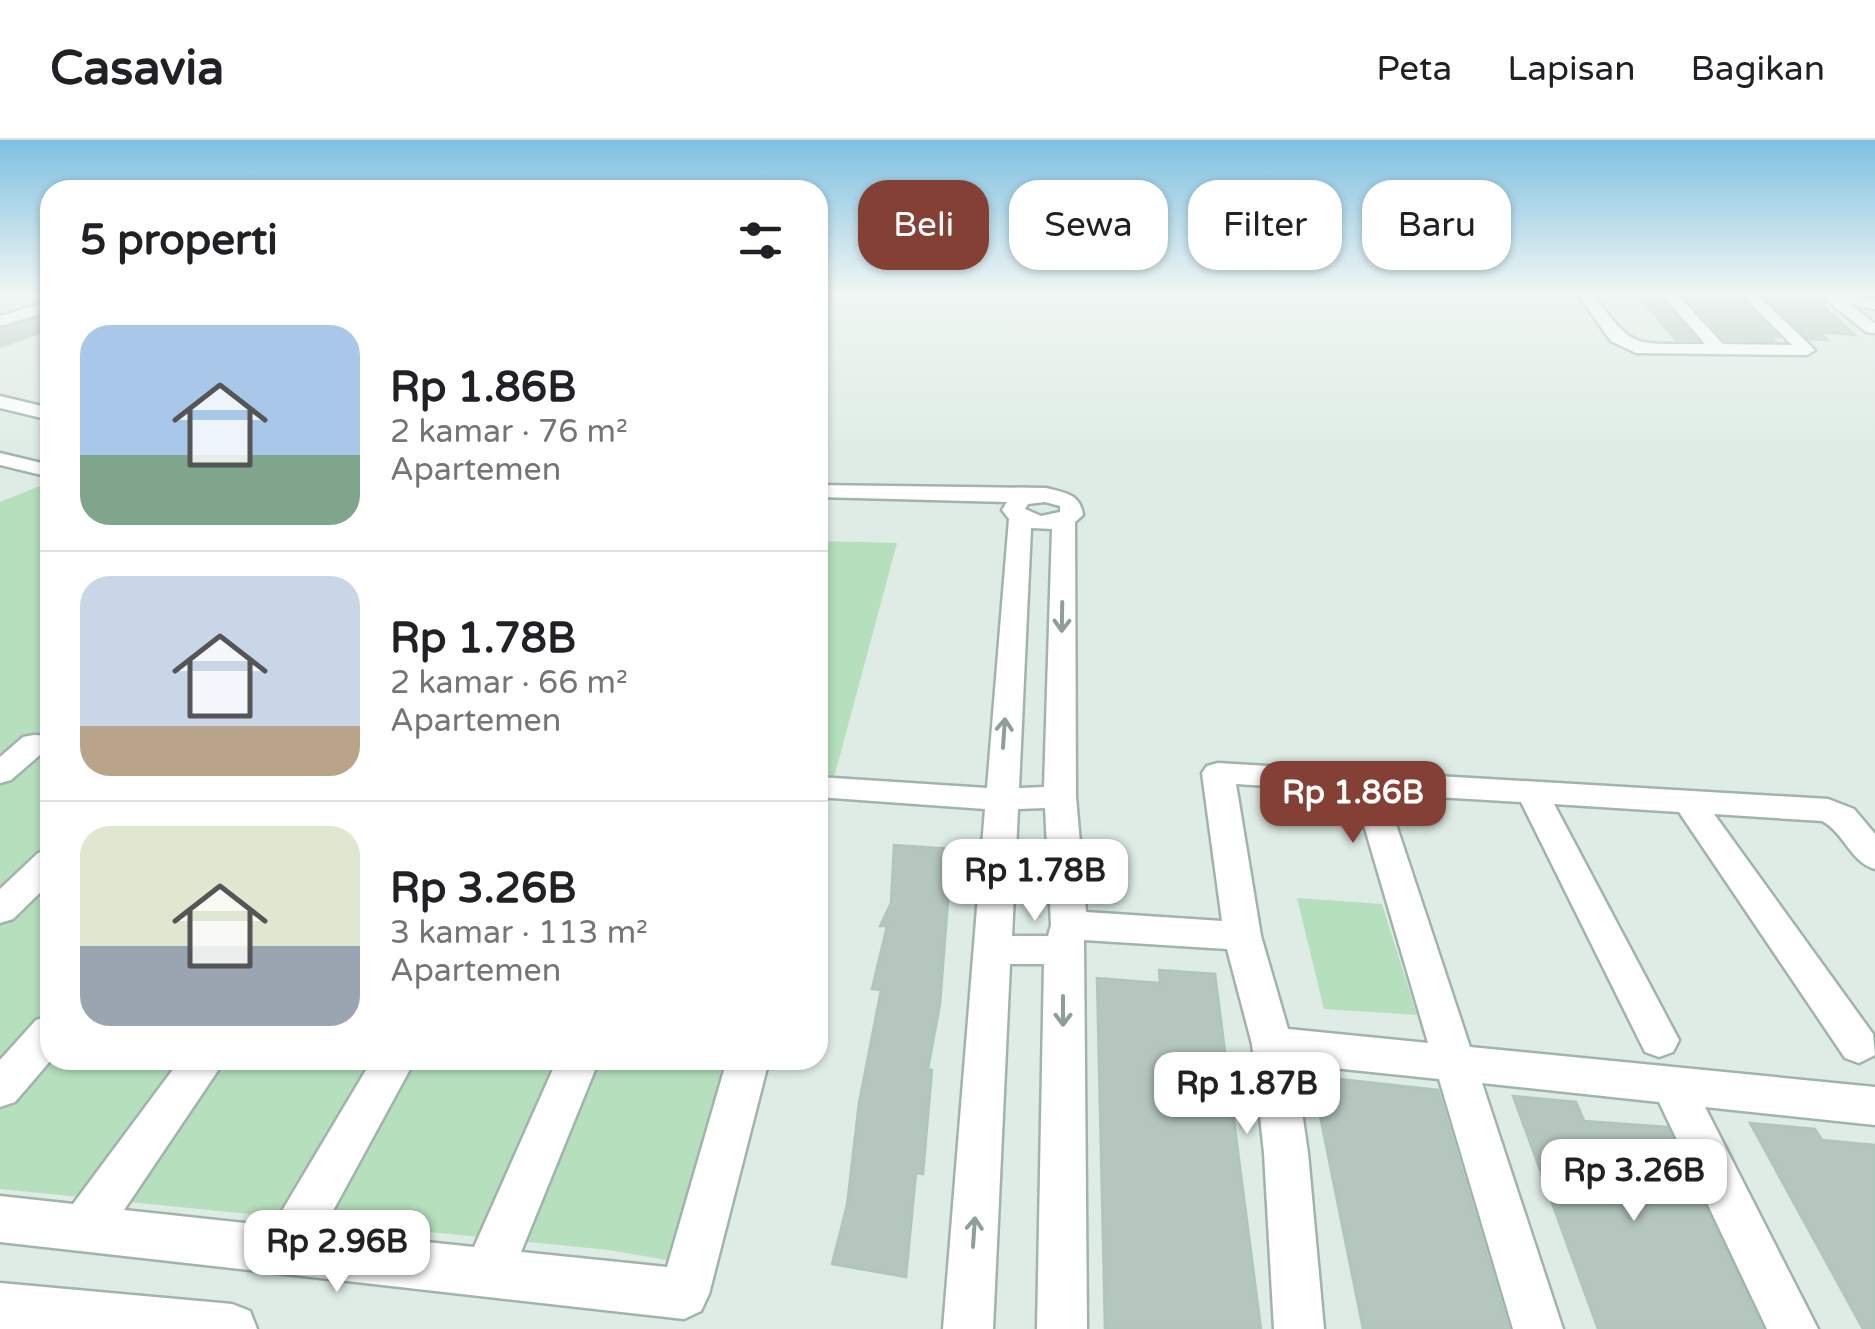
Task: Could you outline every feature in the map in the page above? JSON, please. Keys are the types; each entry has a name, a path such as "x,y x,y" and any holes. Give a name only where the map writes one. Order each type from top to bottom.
{"street":[{"path":"1640,347 1807,350 1804,347"},
{"path":"1717,347 1720,351"},
{"path":"0,402 40,412"},
{"path":"0,460 40,469"},
{"path":"828,492 1020,508 1041,522 1064,520 1060,797 1066,937 1062,1329"},
{"path":"828,504 1020,508"},
{"path":"968,1329 1020,508"},
{"path":"0,773 34,744 40,744"},
{"path":"1299,1329 1286,1153 1272,1044 1242,936 1218,773 1828,810 1842,817 1875,857"},
{"path":"1367,783 1538,1329"},
{"path":"1532,792 1659,1040"},
{"path":"828,795 1060,797"},
{"path":"1688,801 1859,1046"},
{"path":"0,910 40,872"},
{"path":"993,950 1066,937 1242,936"},
{"path":"0,1090 40,1044"},
{"path":"1272,1044 1875,1106"},
{"path":"83,1228 197,1070"},
{"path":"284,1250 388,1070"},
{"path":"488,1272 574,1070"},
{"path":"0,1219 684,1294 745,1070"},
{"path":"1672,1085 1792,1329"},
{"path":"0,1308 75,1322 232,1329"}],"green space":[{"path":"40,486 40,1070 754,1070 701,1266 609,1250 0,1189 0,502"},
{"path":"828,541 897,543 828,800"},
{"path":"1297,898 1382,904 1417,1015 1324,1009"}],"building":[{"path":"894,845 952,849 940,1004 928,1069 932,1070 923,1174 916,1173 906,1277 832,1264 847,1205 859,1103 881,990 872,989 887,926 880,926 891,903"},
{"path":"1159,970 1215,974 1261,1329 1105,1329 1097,978 1160,983"},
{"path":"1312,1076 1438,1090 1509,1329 1363,1329"},
{"path":"1513,1096 1576,1102 1584,1121 1667,1127 1763,1329 1598,1329"},
{"path":"1750,1123 1815,1129 1822,1140 1875,1145 1875,1329 1863,1329"}]}
